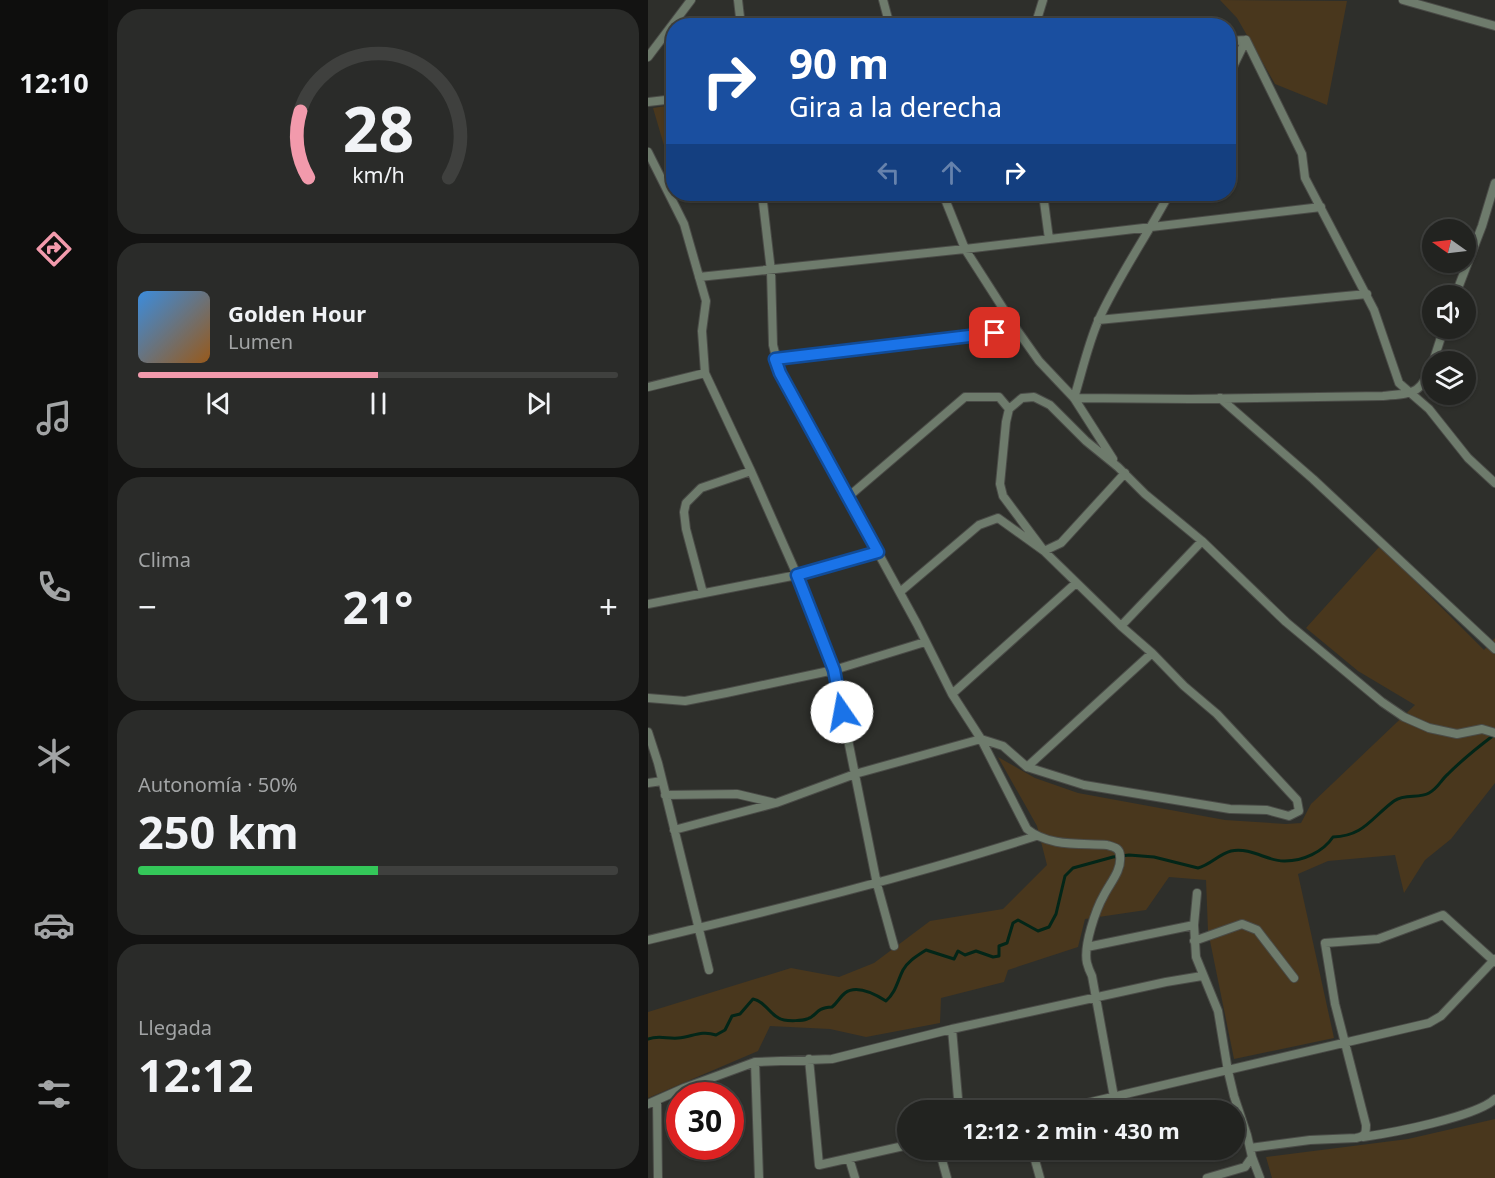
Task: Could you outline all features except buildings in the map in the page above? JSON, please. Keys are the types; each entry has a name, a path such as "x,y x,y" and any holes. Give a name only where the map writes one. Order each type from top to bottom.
{"street":[{"path":"677,18 691,0"},
{"path":"738,0 740,18"},
{"path":"883,0 888,18"},
{"path":"1037,18 1043,0"},
{"path":"1403,0 1495,26"},
{"path":"648,57 666,33"},
{"path":"1236,41 1246,40"},
{"path":"1236,61 1246,40"},
{"path":"1246,40 1302,154 1305,178 1367,294 1399,382 1429,409 1468,458 1495,483"},
{"path":"648,102 666,100"},
{"path":"648,152 666,188"},
{"path":"1459,285 1482,226 1495,183"},
{"path":"672,201 684,224 706,301 702,331 705,372 797,575 834,670 876,884 894,946"},
{"path":"763,201 771,271 773,345 780,373 900,592 952,694 981,739 1027,829 1036,836 1058,842 1107,845 1116,848 1120,854 1119,866 1102,897 1087,947 1086,961 1092,976 1114,1097"},
{"path":"946,201 965,249 1017,330 1039,361 1074,398 1121,470"},
{"path":"1044,201 1049,239"},
{"path":"1074,398 1098,320 1165,201"},
{"path":"699,277 771,271 1321,207"},
{"path":"1098,320 1367,294"},
{"path":"775,359 1017,330"},
{"path":"648,387 705,372"},
{"path":"1074,398 1383,396 1412,393 1422,384"},
{"path":"848,497 965,397 999,397 1009,409"},
{"path":"1044,551 1003,496 1000,484 1009,409 1022,398 1034,397 1050,405 1145,494 1202,541 1286,622 1382,702 1404,717 1430,728 1457,734 1482,729 1495,733"},
{"path":"1220,398 1313,479 1495,649"},
{"path":"1044,551 1061,543 1121,470"},
{"path":"703,593 686,530 684,512 686,503 701,488 751,471"},
{"path":"674,830 776,803 855,774 981,739 1003,746 1027,767 1084,785 1230,809 1267,810 1289,816 1299,811 1297,800 1217,714 1184,686 1044,551 998,518 979,525 900,592"},
{"path":"1121,626 1202,541"},
{"path":"648,604 797,575 878,552"},
{"path":"952,694 1076,582"},
{"path":"648,698 685,701 834,670 925,642"},
{"path":"1027,767 1152,653"},
{"path":"648,732 709,970"},
{"path":"648,783 662,781"},
{"path":"665,795 737,794 776,803"},
{"path":"648,940 876,884 1036,836"},
{"path":"1197,893 1194,925 1196,957 1218,1011 1228,1071 1260,1178"},
{"path":"1101,1100 1228,1071 1346,1043 1429,1023 1441,1016 1494,961 1443,915 1378,939 1325,943 1335,1004 1346,1043 1366,1125 1366,1133 1363,1137"},
{"path":"1194,941 1242,924 1257,930 1294,978"},
{"path":"1087,947 1194,925"},
{"path":"658,1178 652,1102 704,1080 755,1062 832,1059 952,1029 1202,976"},
{"path":"952,1029 958,1100"},
{"path":"809,1059 819,1165 897,1147"},
{"path":"755,1062 759,1178"},
{"path":"1208,1178 1245,1167 1251,1152 1268,1144 1384,1134 1474,1112 1495,1099"},
{"path":"849,1158 855,1178"},
{"path":"942,1160 947,1178"},
{"path":"1035,1160 1040,1178"}],"shaded area":[{"path":"1220,0 1347,1 1327,105 1275,84 1237,18"},
{"path":"666,106 666,152 653,108"},
{"path":"1380,546 1484,650 1495,638 1495,783 1451,839 1425,860 1404,893 1395,855 1328,861 1298,874 1334,1038 1234,1059 1208,931 1206,880 1169,877 1146,910 1085,919 1078,947 1008,970 1004,982 941,998 940,1023 866,1037 830,1029 770,1026 758,1051 685,1082 666,1082 666,1090 648,1098 648,1012 791,968 839,977 874,963 930,921 1003,909 1047,865 1037,826 998,757 1035,778 1078,793 1225,820 1301,823 1311,804 1415,705 1358,671 1306,628"},
{"path":"1495,1119 1495,1178 1272,1178 1266,1157 1408,1139"}],"waterway":[{"path":"648,1039 678,1038 701,1033 716,1035 725,1030 732,1016 740,1014 753,999 762,1003 779,1019 792,1021 807,1019 819,1010 832,1007 850,990 866,991 886,1001 905,967 926,950 954,959 958,951 965,955 976,951 993,957 999,956 999,946 1007,943 1013,923 1018,920 1038,931 1049,927 1056,914 1065,876 1073,868 1129,855 1154,857 1198,868 1231,851 1239,850 1279,861 1292,861 1305,857 1324,847 1333,837 1360,830 1394,801 1425,795 1432,791 1459,764 1494,735"}],"route":[{"path":"842,712 834,670 797,575 878,552 780,373 775,359 995,333"}]}
